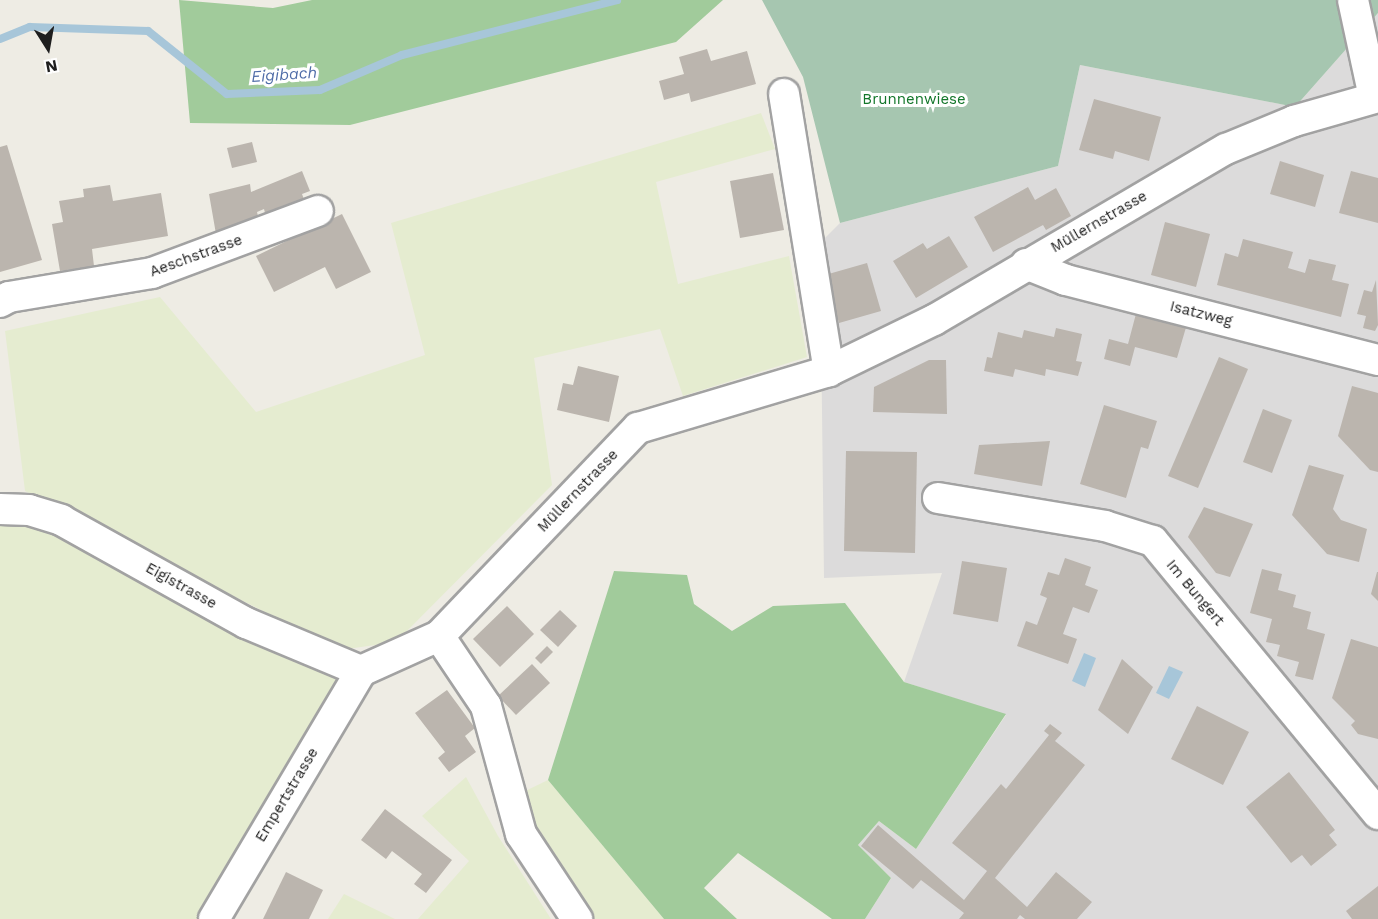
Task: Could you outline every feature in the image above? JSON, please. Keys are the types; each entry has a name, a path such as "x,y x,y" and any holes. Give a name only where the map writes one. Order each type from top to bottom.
{"street":[{"path":"1353,0 1376,97"},
{"path":"784,94 829,371"},
{"name":"Müllernstrasse","path":"361,671 439,636 638,428 829,371 934,320 1226,148 1294,121 1376,97"},
{"name":"Aeschstrasse","path":"0,302 9,297 152,273 318,211"},
{"name":"Isatzweg","path":"1026,264 1066,280 1378,360"},
{"name":"Im Bungert","path":"938,498 1094,524 1153,541 1378,814"},
{"name":"Eigistrasse","path":"0,509 29,510 61,520 246,623 361,671"},
{"path":"439,636 486,706 521,834 577,919"},
{"name":"Empertstrasse","path":"214,919 361,671"}],"shaded area":[{"path":"1378,13 1378,919 865,919 891,878 858,845 879,821 916,849 1006,715 904,682 942,573 824,578 820,243 840,223 1058,166 1080,65 1295,107"}],"green space":[{"path":"179,0 273,8 312,0 723,0 676,42 350,125 190,123"},
{"name":"Brunnenwiese","path":"762,0 1378,0 1378,13 1295,107 1080,65 1058,166 840,223 803,77"},
{"path":"761,113 775,149 656,182 678,284 789,256 807,357 683,396 660,329 534,358 552,485 396,642 340,650 25,491 5,331 160,297 256,412 425,355 391,223"},
{"path":"0,520 33,522 361,671 214,919 0,919"},
{"path":"614,571 687,575 694,604 732,631 773,606 845,603 904,682 1006,714 916,849 879,821 858,845 891,878 865,919 832,919 738,853 704,888 737,919 664,919 548,780"},
{"path":"466,777 498,836 551,919 418,919 469,861 422,816"},
{"path":"548,780 664,919 586,919 527,833 517,795"},
{"path":"344,894 395,919 328,919"}],"water":[{"path":"1084,653 1096,658 1085,687 1072,681"},
{"path":"1169,666 1183,672 1169,699 1156,693"}],"building":[{"path":"707,49 711,61 747,51 756,84 691,102 689,93 664,100 659,81 684,74 679,57"},
{"path":"1094,99 1161,117 1149,161 1115,151 1113,159 1079,150"},
{"path":"252,142 257,162 232,168 227,148"},
{"path":"7,145 42,260 0,272 0,147"},
{"path":"1280,161 1324,175 1315,207 1270,194"},
{"path":"302,171 310,191 302,194 305,202 266,217 264,209 257,212 260,224 216,234 209,194 250,184 251,192"},
{"path":"1351,171 1378,178 1378,223 1339,213"},
{"path":"773,173 784,230 740,238 730,181"},
{"path":"110,185 113,201 161,193 168,236 92,249 94,266 60,271 52,224 63,222 59,201 84,197 83,189"},
{"path":"1028,187 1035,200 1056,188 1071,216 1046,230 1043,225 993,252 974,217"},
{"path":"342,214 371,272 336,289 325,267 274,292 256,256"},
{"path":"1165,222 1210,234 1196,287 1151,275"},
{"path":"949,236 968,267 916,298 893,261 923,243 927,249"},
{"path":"1243,239 1293,252 1288,268 1305,273 1309,259 1336,265 1332,280 1349,284 1341,317 1217,285 1225,253 1238,257"},
{"path":"867,263 881,311 839,323 825,275"},
{"path":"1376,280 1378,325 1375,331 1363,328 1366,316 1357,314 1364,290 1372,292"},
{"path":"1137,310 1187,324 1177,358 1135,347 1130,366 1104,359 1109,339 1128,344"},
{"path":"1056,328 1082,334 1076,361 1082,362 1078,376 1046,369 1045,376 1015,369 1013,377 984,371 987,357 992,358 998,332 1022,338 1024,330 1054,337"},
{"path":"1219,357 1248,369 1198,488 1168,476"},
{"path":"929,360 946,360 947,414 873,412 874,387"},
{"path":"578,366 619,376 609,422 557,410 563,383 573,385"},
{"path":"1352,386 1378,393 1378,472 1370,470 1338,436"},
{"path":"1104,405 1157,421 1148,449 1141,447 1126,498 1080,484"},
{"path":"1263,409 1292,420 1272,473 1243,462"},
{"path":"1050,441 1042,486 974,474 979,445"},
{"path":"846,451 917,452 915,553 844,551"},
{"path":"1309,465 1344,475 1333,509 1341,520 1367,529 1359,562 1327,554 1292,515"},
{"path":"1204,507 1253,524 1230,577 1216,573 1188,537"},
{"path":"1065,558 1091,567 1085,585 1098,590 1089,613 1073,607 1063,634 1077,639 1068,664 1017,646 1026,621 1037,625 1047,598 1040,595 1048,572 1059,575"},
{"path":"962,561 1007,568 998,622 953,614"},
{"path":"1262,569 1282,574 1278,590 1296,595 1293,607 1311,612 1307,629 1325,634 1313,680 1295,676 1299,662 1277,656 1280,645 1266,642 1272,619 1250,613"},
{"path":"1378,572 1378,601 1371,594"},
{"path":"507,606 534,634 500,667 473,639"},
{"path":"560,610 577,626 558,647 540,630"},
{"path":"1351,639 1378,647 1378,739 1358,734 1351,725 1355,721 1332,698"},
{"path":"547,646 553,652 541,664 535,658"},
{"path":"1122,659 1153,687 1128,734 1098,710"},
{"path":"532,664 550,683 516,715 498,696"},
{"path":"447,690 475,728 465,736 476,752 449,772 438,758 445,752 415,713"},
{"path":"1197,706 1249,732 1223,785 1171,759"},
{"path":"1050,724 1062,733 1055,741 1085,765 995,878 1027,907 1056,872 1092,902 1077,919 1025,919 1020,915 1017,919 959,919 964,913 921,880 913,889 861,846 878,825 964,900 987,871 952,843 1001,784 1006,789 1049,735 1044,731"},
{"path":"1289,772 1335,830 1329,835 1337,845 1311,866 1302,855 1291,863 1246,807"},
{"path":"385,809 452,860 426,893 414,884 422,874 392,851 386,859 361,840"},
{"path":"286,872 323,890 309,919 263,919"},
{"path":"1378,886 1378,919 1352,919 1346,911"}],"waterway":[{"name":"Eigibach","path":"0,39 30,27 148,31 227,94 320,90 402,55 617,0"}]}
